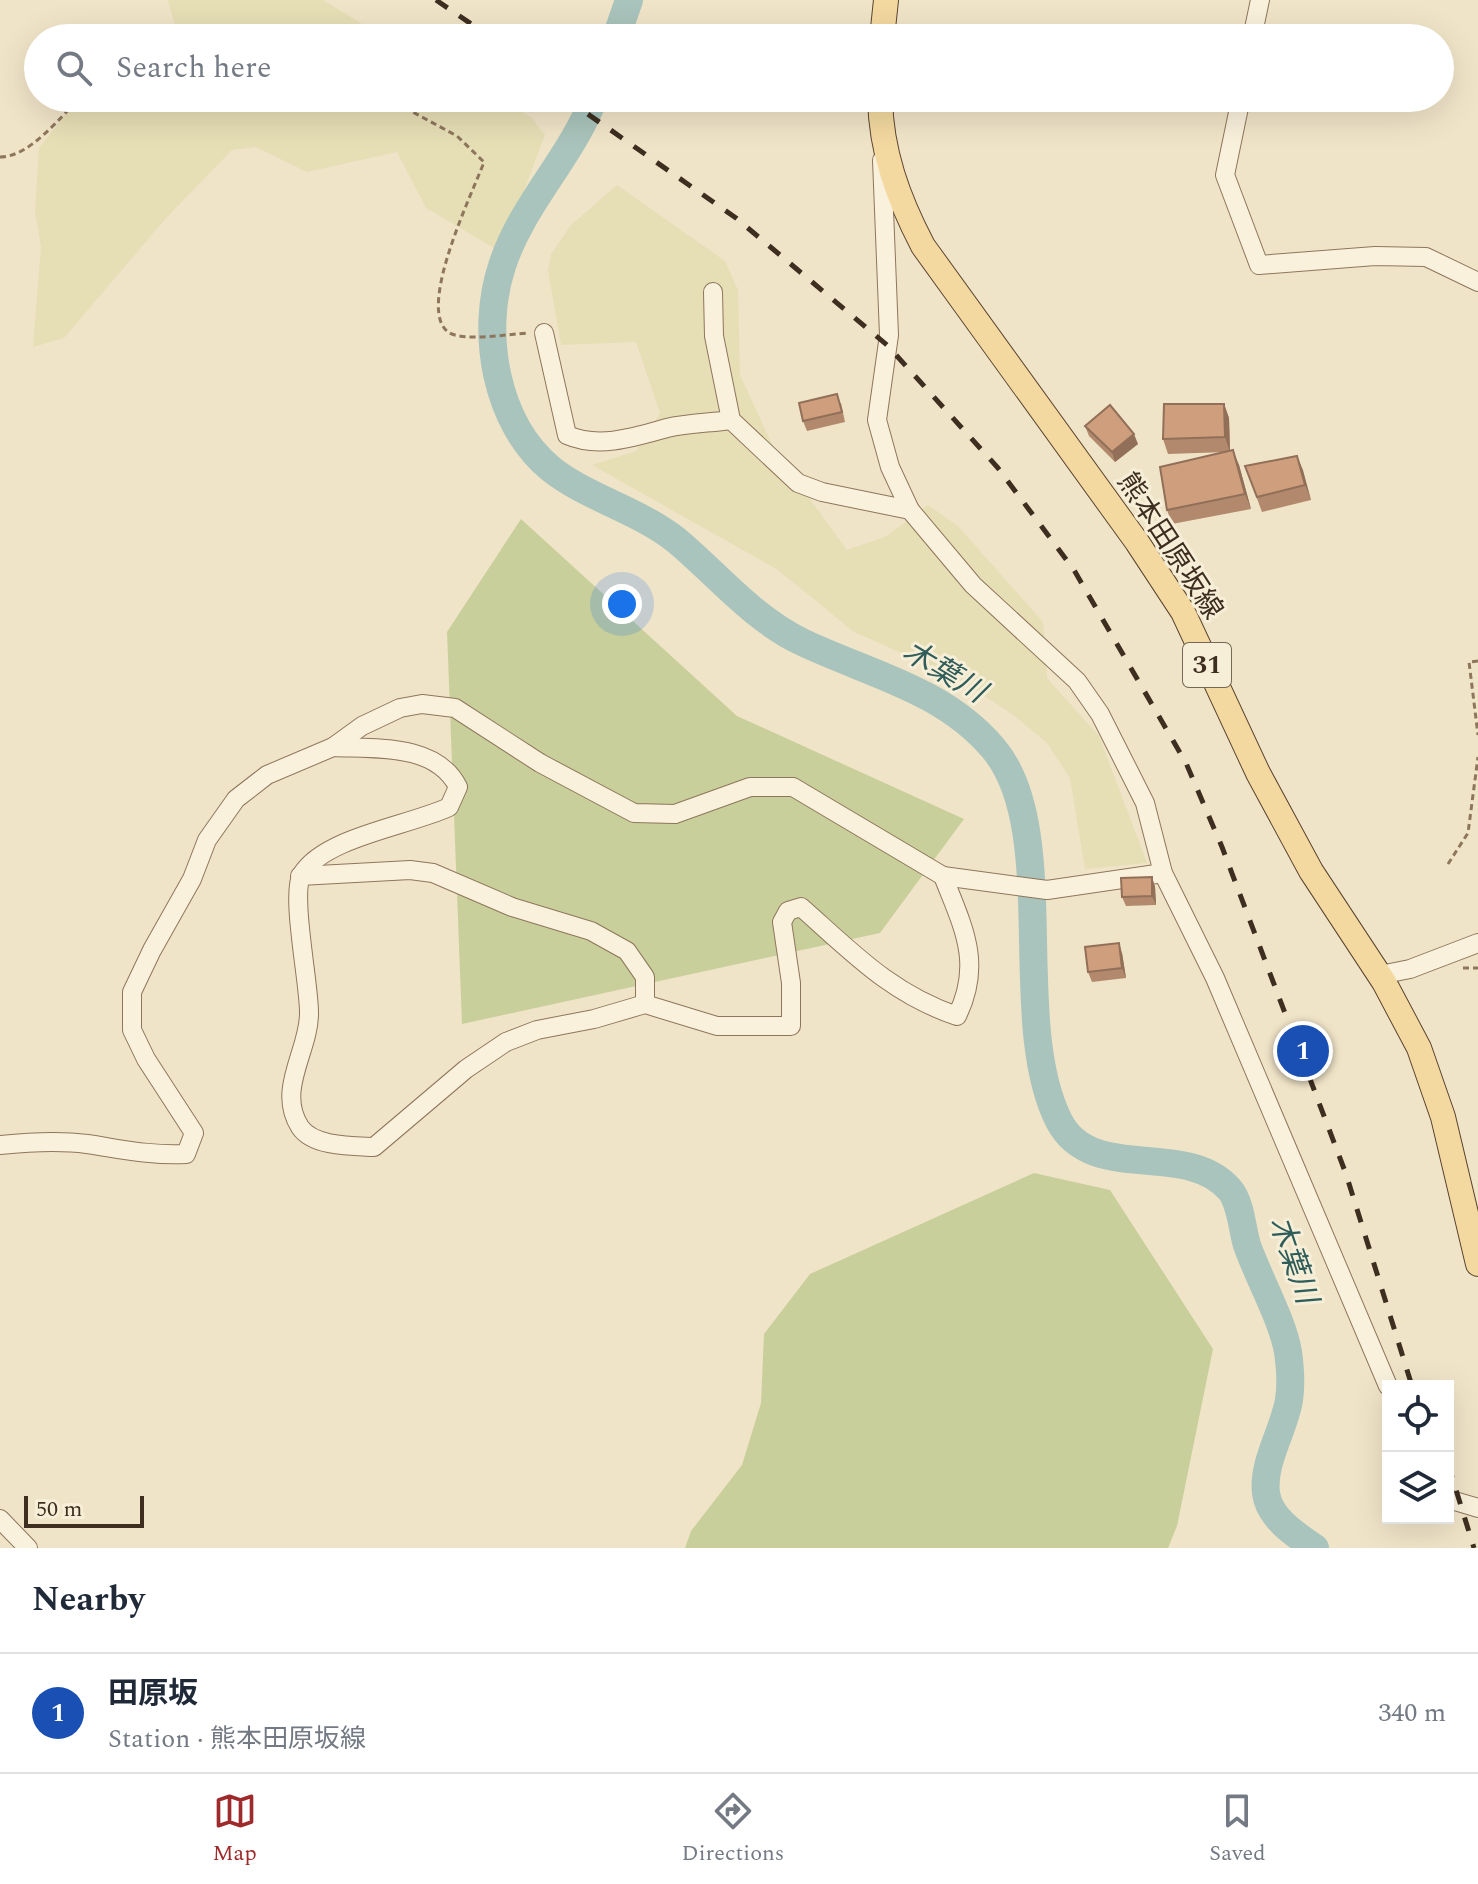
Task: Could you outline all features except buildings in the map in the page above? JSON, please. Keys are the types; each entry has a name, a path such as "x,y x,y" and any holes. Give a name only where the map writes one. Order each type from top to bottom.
{"main road":[{"path":"883,24 886,0"},
{"name":"熊本田原坂線","path":"880,112 897,196 923,246 1137,542 1183,612 1258,773 1311,871 1380,975 1419,1048 1443,1117 1478,1264"}],"street":[{"path":"1255,24 1260,0"},
{"path":"1238,112 1225,175 1259,265 1375,256 1426,257 1478,282"},
{"path":"881,127 889,335 877,420 890,467 910,510 973,585 1077,681 1100,714 1145,803 1163,873 1215,978 1385,1380"},
{"path":"713,292 714,336 731,420 798,483 822,492 910,510"},
{"path":"544,333 567,435 577,439 609,441 642,437 669,427 731,420"},
{"path":"0,1145 43,1141 152,1156 186,1154 194,1133 146,1059 132,1030 132,992 192,879 207,840 236,799 267,775 333,747 362,726 400,708 422,704 455,708 540,763 634,813 675,814 750,787 793,787 943,876 1047,890 1163,873"},
{"path":"333,747 400,750 428,759 451,772 458,787 449,807 421,820 343,844 314,858 300,876 300,942 309,1014 291,1094 294,1115 302,1130 335,1145 374,1147 466,1069 506,1042 537,1030 645,1004 717,1026 791,1026 791,983 782,922 788,911 801,907 884,981 920,1004 957,1016 968,992 970,962 967,936 943,876"},
{"path":"300,876 410,870 433,873 512,907 591,931 627,951 645,977 645,1004"},
{"path":"1380,975 1410,969 1478,943"},
{"path":"1454,1501 1478,1508"},
{"path":"0,1519 28,1548"}],"path":[{"path":"0,157 10,157 34,141 65,112"},
{"path":"413,112 457,136 484,162 440,277 442,324 449,332 460,336 544,333"},
{"path":"1478,661 1469,662 1478,735"},
{"path":"1448,864 1468,833 1478,757"}],"shaded area":[{"path":"168,0 323,0 362,24 175,24"},
{"path":"67,112 522,112 531,117 545,135 501,252 426,208 397,152 307,172 256,147 232,150 167,217 64,338 33,347 41,247 35,211 39,148"},
{"path":"617,185 725,261 738,290 740,375 775,451 847,550 887,536 928,505 958,526 1043,622 1047,678 1099,736 1147,863 1085,869 1070,778 1047,743 1012,714 950,674 854,632 778,570 592,465 636,451 660,413 636,342 561,345 548,270 551,254 571,225"}],"green space":[{"path":"521,519 737,716 964,819 880,933 462,1024 447,632"},
{"path":"1034,1173 1110,1190 1213,1349 1177,1526 1168,1548 685,1548 691,1531 742,1465 761,1403 764,1334 810,1274"}],"waterway":[{"name":"木葉川","path":"621,24 629,0"},
{"name":"木葉川","path":"588,112 511,243 495,292 492,319 497,375 517,427 532,450 551,469 580,488 661,529 767,621 802,642 928,697 973,728 993,748 1014,783 1025,826 1031,875 1037,1032 1044,1080 1059,1121 1074,1140 1094,1152 1116,1158 1190,1167 1212,1175 1234,1195 1247,1245 1281,1327 1289,1358 1289,1400 1267,1470 1268,1502 1278,1518 1315,1548"}],"railway":[{"path":"436,0 471,24"},
{"path":"585,112 736,218 887,345 998,468 1074,570 1186,763 1222,847 1346,1174 1410,1380"},
{"path":"1454,1483 1474,1548"}],"place":[{"name":"田原坂","path":"1303,1051"}]}
